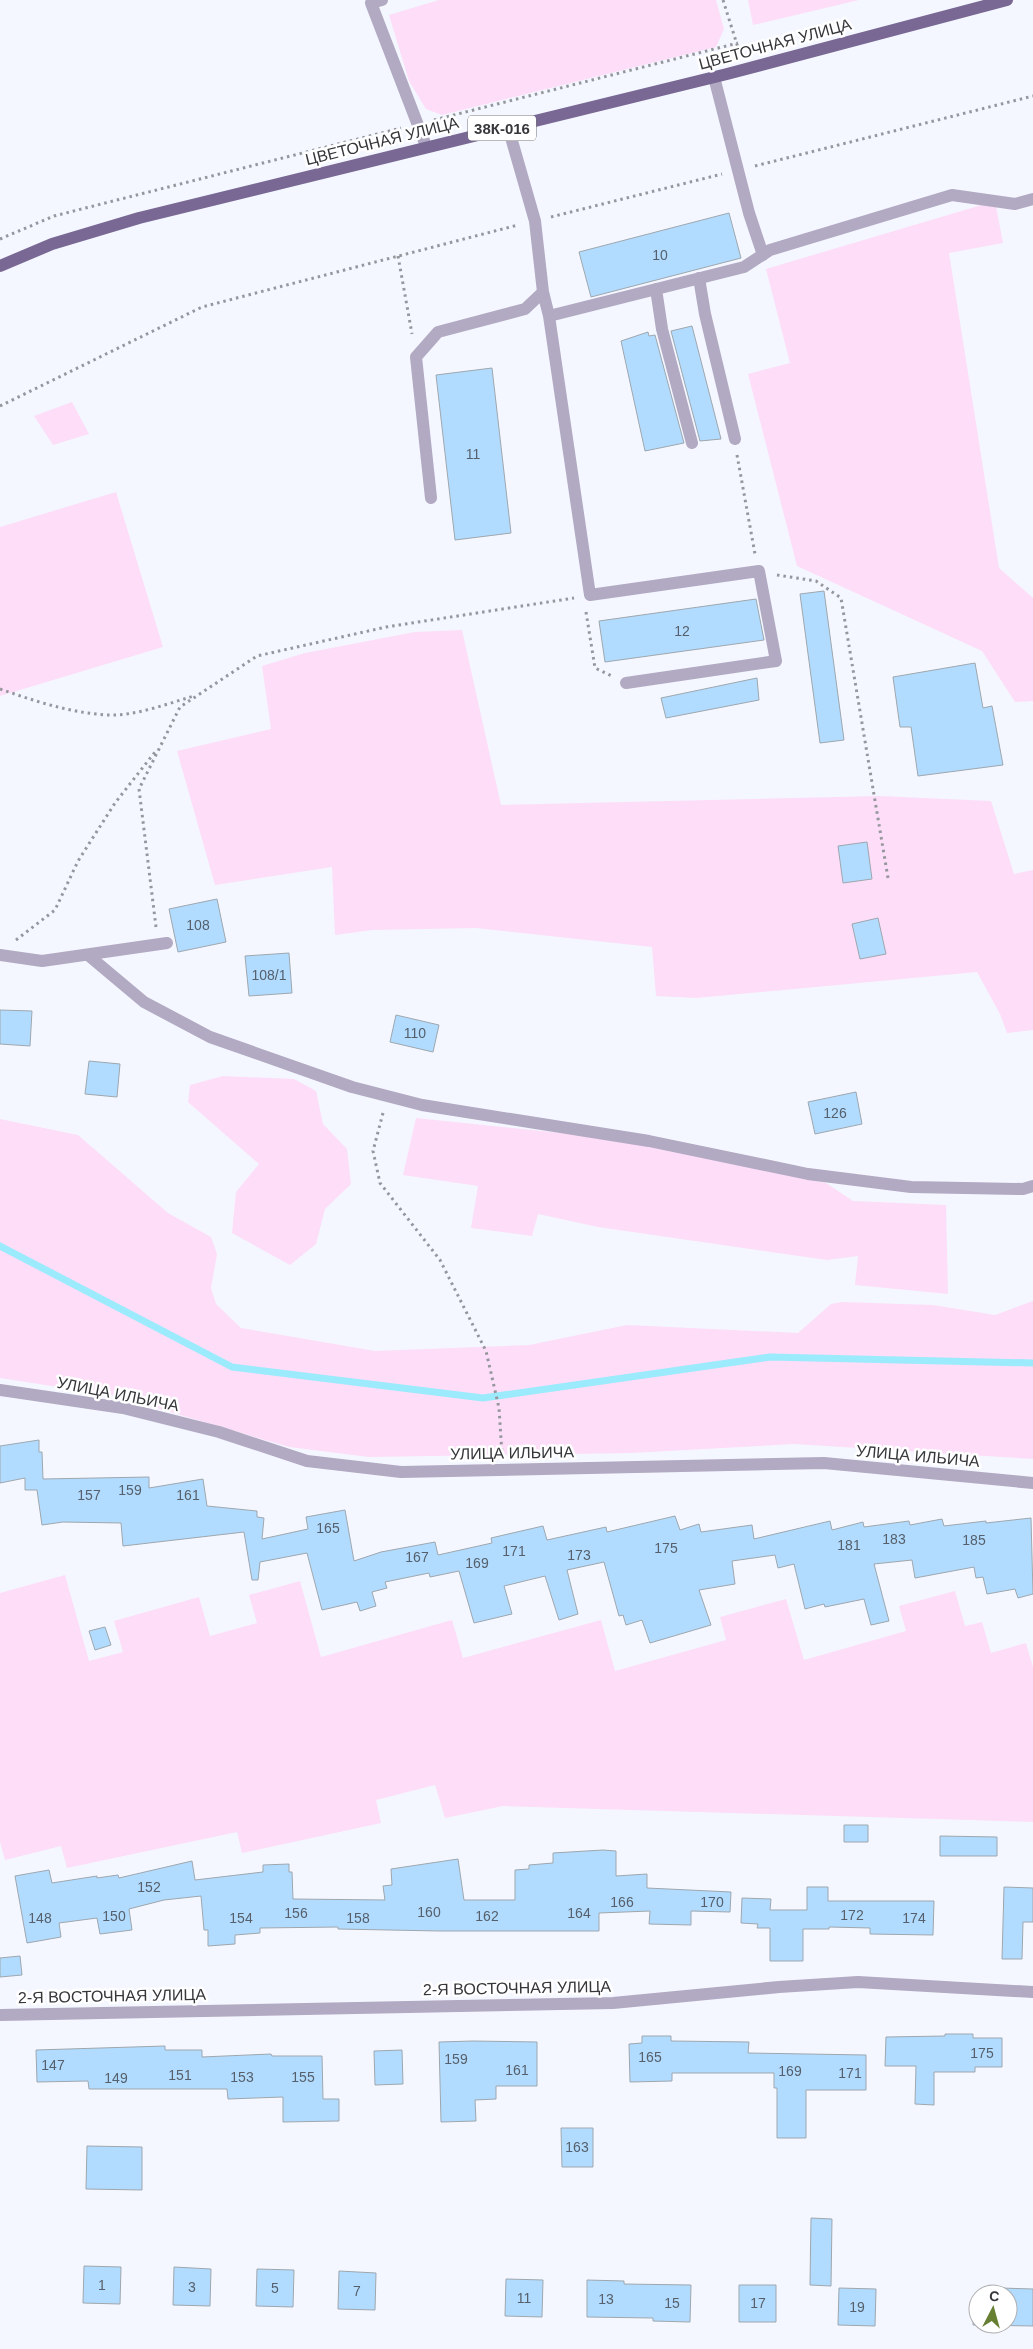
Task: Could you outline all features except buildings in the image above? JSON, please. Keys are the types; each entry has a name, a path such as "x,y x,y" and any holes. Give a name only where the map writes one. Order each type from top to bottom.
{"main road":[{"name":"ЦВЕТОЧНАЯ УЛИЦА","path":"0,266 52,244 139,218 426,146 744,70 1007,0"}],"street":[{"path":"382,0 371,3 426,146"},
{"path":"714,77 738,170 763,255"},
{"path":"508,127 535,221 587,596 759,572 776,661 626,683"},
{"path":"549,316 744,267 770,250 952,195 1015,204 1033,200"},
{"path":"698,278 735,439"},
{"path":"656,289 662,329 692,443"},
{"path":"431,498 416,357 438,332 525,309 544,292"},
{"path":"4,951 42,961 167,943"},
{"path":"88,955 144,1002 210,1037 352,1088 422,1105 649,1141 808,1174 912,1187 1023,1189 1033,1186"},
{"name":"УЛИЦА ИЛЬИЧА","path":"0,1390 123,1408 219,1432 307,1461 402,1472 824,1463 1033,1483"},
{"name":"2-Я ВОСТОЧНАЯ УЛИЦА","path":"0,2015 613,2003 779,1987 858,1982 1033,1992"}],"path":[{"path":"723,0 738,43 744,70"},
{"path":"0,239 54,216 738,43"},
{"path":"0,406 202,307 1033,96"},
{"path":"398,256 416,357"},
{"path":"735,439 749,528 759,572 816,581 841,598 888,878"},
{"path":"155,922 139,789 180,707 257,656 386,628 587,596 595,668 626,683"},
{"path":"0,689 51,707 109,715 146,710 198,695"},
{"path":"4,951 55,910 78,861 105,819 160,746"},
{"path":"387,1096 373,1151 380,1183 440,1260 486,1351 499,1408 503,1470"}],"shaded area":[{"path":"439,0 716,0 724,29 716,47 442,115 426,109 409,81 389,15"},
{"path":"748,0 859,0 753,25"},
{"path":"995,201 1003,243 949,253 999,568 1033,598 1033,701 1015,702 982,651 797,566 748,374 790,363 766,269"},
{"path":"72,402 89,434 53,445 34,416"},
{"path":"116,492 163,647 0,696 0,527"},
{"path":"462,630 501,805 879,796 991,801 1014,874 1033,870 1033,1030 1007,1033 1000,1014 977,972 696,998 656,996 652,947 476,928 372,930 335,935 332,867 215,885 177,751 271,729 262,666 305,653 415,632"},
{"path":"223,1076 294,1079 316,1091 323,1124 347,1149 351,1184 325,1209 316,1244 290,1265 232,1233 236,1192 259,1164 188,1102 190,1085"},
{"path":"416,1118 646,1142 826,1183 853,1201 946,1205 948,1294 855,1285 858,1256 827,1260 598,1227 538,1214 532,1236 471,1228 478,1186 403,1175"},
{"path":"0,1119 78,1135 168,1213 211,1237 217,1254 211,1288 216,1304 241,1328 375,1351 529,1345 627,1325 798,1333 831,1304 842,1302 933,1305 995,1315 1033,1301 1033,1459 794,1444 631,1453 369,1457 289,1447 116,1396 0,1378"},
{"path":"65,1575 89,1661 123,1652 114,1621 199,1597 210,1636 257,1623 249,1595 300,1581 321,1657 452,1620 463,1658 601,1620 615,1671 726,1640 720,1617 786,1599 804,1660 906,1631 899,1606 955,1591 965,1626 982,1622 991,1653 1026,1643 1033,1667 1033,1822 503,1806 445,1818 435,1785 376,1800 381,1823 242,1853 237,1832 67,1868 61,1846 5,1860 0,1842 0,1593"}],"waterway":[{"path":"0,1246 232,1367 483,1398 770,1357 1033,1363"}]}
